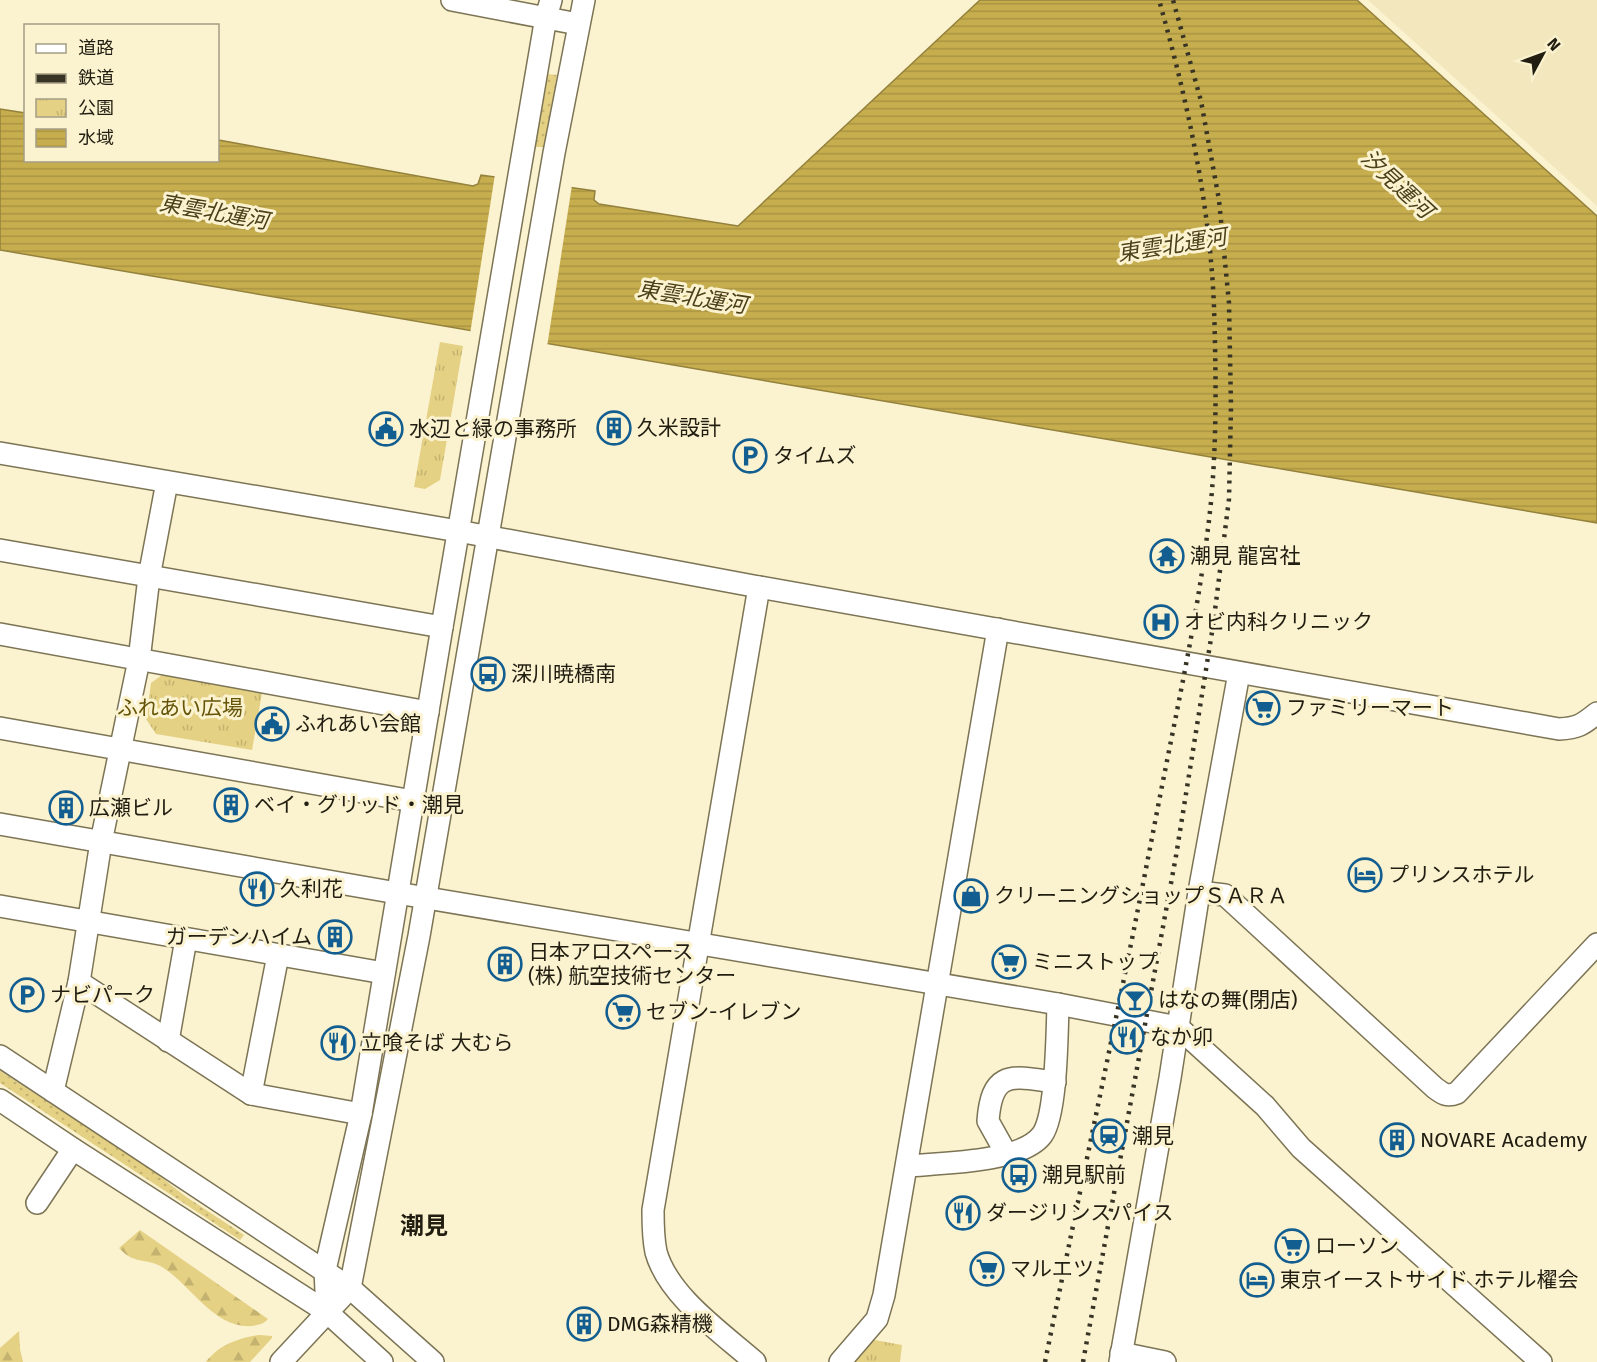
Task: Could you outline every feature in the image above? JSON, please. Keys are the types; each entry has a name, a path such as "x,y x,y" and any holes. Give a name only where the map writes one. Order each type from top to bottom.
{"street":[{"path":"452,0 548,8 578,24"},
{"path":"281,1362 350,1288 426,898 514,380 584,0"},
{"path":"327,1312 325,1270 361,1114 548,8"},
{"path":"0,453 489,536 759,587 1559,729 1574,728 1595,718"},
{"path":"53,1091 79,982 100,842 139,660 149,577 167,482"},
{"path":"0,550 442,627"},
{"path":"755,1362 676,1289 657,1254 652,1210 759,587"},
{"path":"840,1362 866,1334 877,1319 882,1305 939,984 998,629"},
{"path":"0,634 428,712"},
{"path":"1165,1362 1120,1358 1178,1028 1199,892 1239,673"},
{"path":"0,728 413,801"},
{"path":"0,824 1058,1004 1178,1028 1265,1106 1302,1148 1541,1362"},
{"path":"1199,892 1225,895 1435,1088 1444,1095 1450,1096 1457,1093 1597,944"},
{"path":"0,906 384,972"},
{"path":"168,1041 186,939"},
{"path":"251,1094 278,955"},
{"path":"79,982 251,1094 361,1114"},
{"path":"907,1166 985,1159 1007,1155 1035,1143 1047,1126 1054,1083 1058,1004"},
{"path":"0,1056 325,1270 350,1288 433,1362"},
{"path":"1007,1155 988,1121 995,1088 1001,1082 1018,1078 1054,1083"},
{"path":"0,1100 327,1312 382,1362"},
{"path":"37,1203 73,1149"}],"shaded area":[{"path":"1368,0 1597,0 1597,206"}],"green space":[{"path":"547,74 557,75 544,147 533,147"},
{"path":"440,342 463,346 440,480 425,489 414,487"},
{"name":"ふれあい広場","path":"162,675 262,693 252,750 156,734 146,719 151,683"},
{"path":"0,1071 152,1170 185,1196 244,1235 240,1240 0,1083"},
{"path":"140,1230 268,1319 252,1326 227,1321 215,1314 165,1269 127,1255 119,1248"},
{"path":"19,1331 23,1362 0,1362 0,1348"},
{"path":"260,1335 272,1336 272,1338 250,1362 206,1362 230,1343"},
{"path":"869,1339 902,1345 900,1362 849,1362"}],"water":[{"path":"980,0 1357,0 1597,216 1597,523 0,250 0,109 24,113 24,162 219,162 219,140 473,186 478,184 481,175 595,191 594,200 599,204 738,226"}],"pier":[{"path":"495,174 572,185 547,347 470,334"}],"railway":[{"path":"1045,1362 1187,660 1201,581 1211,502 1215,429 1212,268 1196,152 1159,0"},
{"path":"1083,1362 1176,856 1213,626 1229,499 1231,407 1229,303 1219,200 1201,101 1173,0"}],"place":[{"name":"久米設計","path":"614,428"},
{"name":"水辺と緑の事務所","path":"386,429"},
{"name":"タイムズ","path":"750,456"},
{"name":"潮見 龍宮社","path":"1167,556"},
{"name":"オビ内科クリニック","path":"1161,622"},
{"name":"深川暁橋南","path":"488,674"},
{"name":"ファミリーマート","path":"1263,708"},
{"name":"ふれあい会館","path":"272,724"},
{"name":"ベイ・グリッド・潮見","path":"231,805"},
{"name":"広瀬ビル","path":"66,808"},
{"name":"プリンスホテル","path":"1365,875"},
{"name":"久利花","path":"257,889"},
{"name":"クリーニングショップＳＡＲＡ","path":"971,896"},
{"name":"ガーデンハイム","path":"335,937"},
{"name":"ミニストップ","path":"1009,962"},
{"name":"日本アロスペース (株) 航空技術センター","path":"505,964"},
{"name":"ナビパーク","path":"27,995"},
{"name":"はなの舞(閉店)","path":"1135,1000"},
{"name":"セブン-イレブン","path":"623,1012"},
{"name":"なか卯","path":"1127,1037"},
{"name":"立喰そば 大むら","path":"338,1043"},
{"name":"潮見","path":"1109,1136"},
{"name":"NOVARE Academy","path":"1397,1140"},
{"name":"潮見駅前","path":"1019,1175"},
{"name":"ダージリンスパイス","path":"963,1213"},
{"name":"ローソン","path":"1292,1246"},
{"name":"マルエツ","path":"987,1269"},
{"name":"東京イーストサイド ホテル櫂会","path":"1257,1280"},
{"name":"DMG森精機","path":"584,1324"}],"district":[{"name":"潮見","path":"424,1226"}],"water label":[{"name":"汐見運河","path":"1397,184"},
{"name":"東雲北運河","path":"214,212"},
{"name":"東雲北運河","path":"1172,245"},
{"name":"東雲北運河","path":"692,297"}]}
